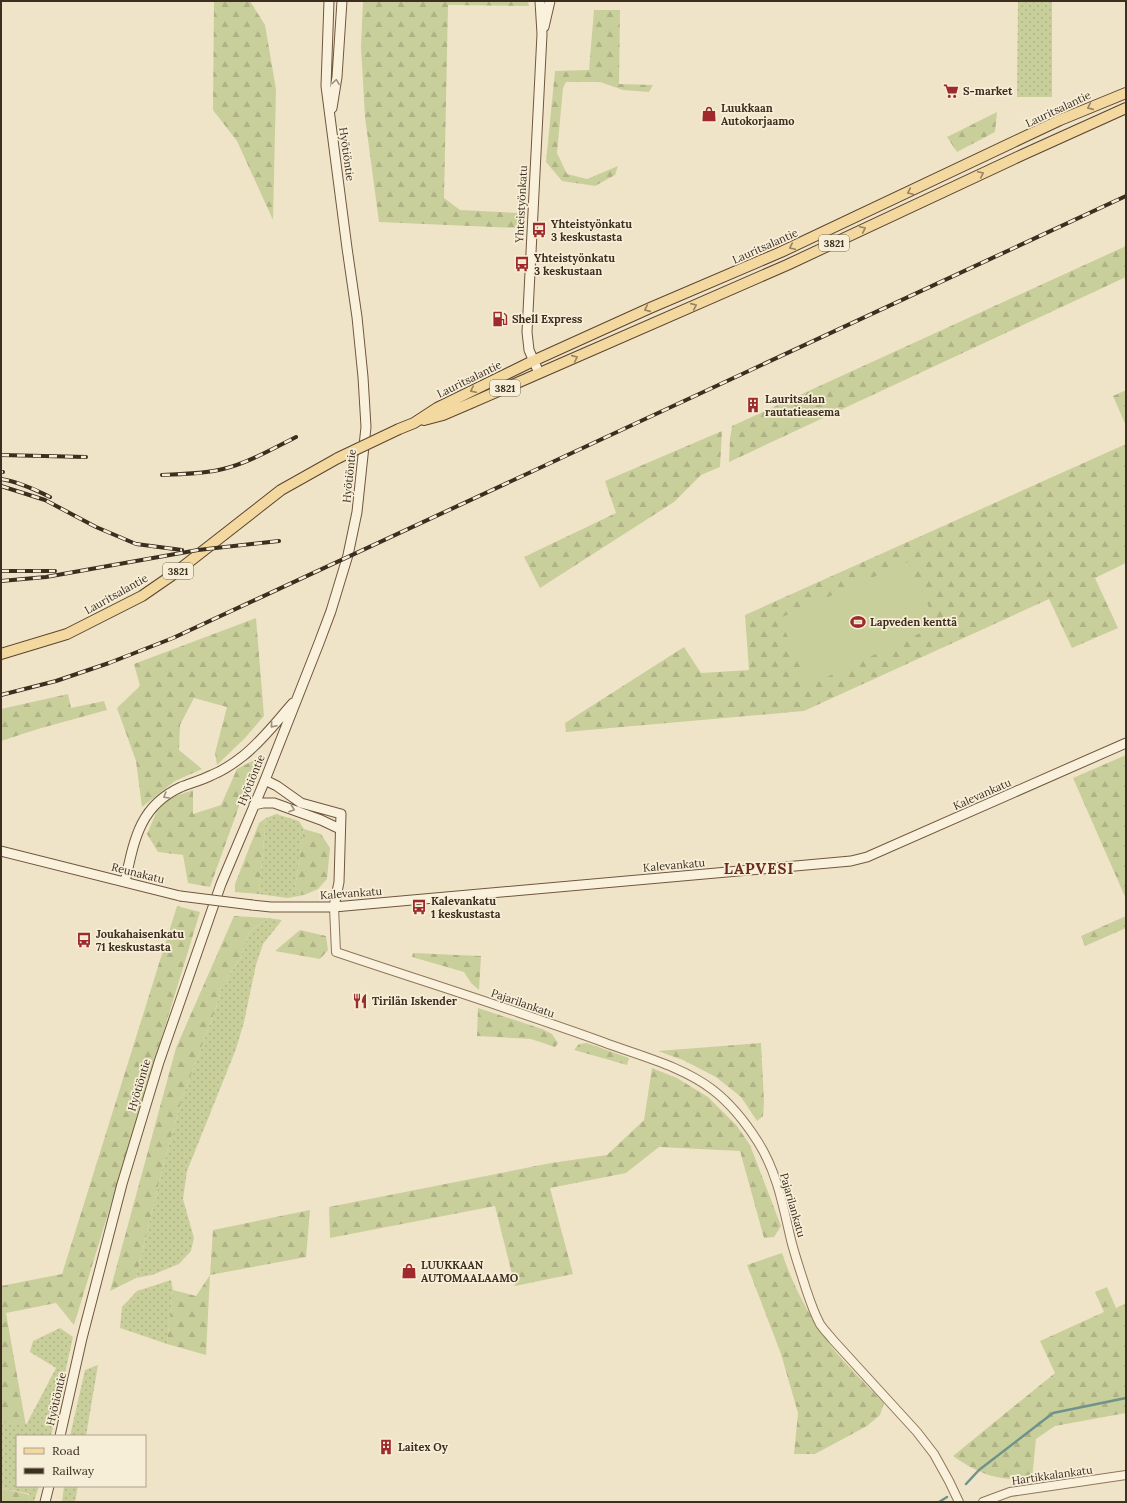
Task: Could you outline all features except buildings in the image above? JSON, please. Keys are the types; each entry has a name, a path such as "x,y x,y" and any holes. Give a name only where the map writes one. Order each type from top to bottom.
{"main road":[{"name":"Hyötiöntie","path":"60,1435 82,1338 122,1184 159,1062 221,884 299,696 331,612 348,555 357,512 366,427 357,317 326,86 329,1"},
{"name":"Hyötiöntie","path":"330,121 337,77 342,1"},
{"name":"Yhteistyönkatu","path":"539,373 533,361 527,341 527,332 542,34 540,1"},
{"name":"Yhteistyönkatu","path":"542,34 550,1"},
{"name":"Lauritsalantie","path":"1,654 67,634 142,596 171,576 281,490 338,458 414,423 438,408 533,361 650,308 781,252 1060,120 1126,93"},
{"name":"Lauritsalantie","path":"414,423 443,415 787,265 1126,108"},
{"path":"125,882 138,833 152,806 160,799 180,788 214,775 242,756 259,741 299,696"},
{"name":"Kalevankatu","path":"271,907 334,908 851,861 867,857 1126,743"},
{"path":"265,780 301,803 341,814 339,882 334,908"},
{"path":"254,805 262,802 274,803 314,817 340,829"},
{"name":"Reunakatu","path":"1,851 180,896 271,907"},
{"path":"45,1502 49,1487"},
{"path":"51,1502 53,1487"}],"street":[{"name":"Pajarilankatu","path":"334,908 336,952 560,1027 688,1074 713,1090 731,1107 747,1126 759,1144 770,1166 779,1190 804,1282 814,1311 821,1324 843,1351 917,1432 934,1454 959,1502"},
{"name":"Hartikkalankatu","path":"982,1502 1010,1492 1126,1475"}],"green space":[{"path":"214,1 250,1 265,25 276,89 273,220 237,141 213,110"},
{"path":"363,1 528,1 529,6 448,5 444,198 460,210 519,213 518,228 379,222 365,117 361,47"},
{"path":"1018,2 1052,2 1052,97 1017,97"},
{"path":"594,10 620,10 619,84 653,85 649,92 623,90 600,82 566,82 563,88 557,153 567,174 587,179 618,166 615,175 595,186 562,181 546,162 555,71 589,70"},
{"path":"997,112 995,132 957,152 947,137"},
{"path":"1126,246 1126,277 729,462 732,426"},
{"path":"1126,390 1126,426 1113,396"},
{"path":"722,431 720,467 701,475 674,502 540,588 524,557 616,513 605,481"},
{"path":"1126,444 1126,563 1095,578 1118,628 1072,648 1049,599 804,711 566,732 565,723 684,647 701,673 749,670 745,615"},
{"name":"Lapveden kenttä","path":"908,562 937,625 808,686 780,618"},
{"path":"256,618 264,716 245,738 217,765 215,753 227,707 194,698 180,725 179,750 202,769 175,781 142,807 136,761 117,708 140,686 134,664"},
{"path":"68,694 71,708 104,701 107,710 1,741 1,709"},
{"path":"1126,755 1126,899 1073,778"},
{"path":"256,759 210,887 188,883 183,855 158,852 147,834 157,811 170,798 193,790 193,814 221,805 237,769"},
{"path":"276,814 299,821 304,829 295,888 304,895 287,898 259,894 266,818"},
{"path":"266,818 259,894 235,892 235,884 259,823"},
{"path":"304,829 321,834 330,848 327,879 318,889 304,895 295,888"},
{"path":"177,906 200,912 74,1325 56,1303 6,1313 26,1426 1,1422 1,1286 62,1274"},
{"path":"234,916 268,918 249,932 241,957 222,986 216,1008 182,1099 163,1166 136,1278 110,1291 176,1048"},
{"path":"1126,916 1126,928 1085,946 1081,936"},
{"path":"268,918 282,920 263,944 256,965 244,1022 236,1049 187,1171 183,1199 194,1238 191,1251 179,1264 152,1275 136,1278 163,1166 182,1099 216,1008 222,986 241,957 249,932"},
{"path":"300,930 326,936 328,950 320,959 275,951"},
{"path":"413,953 481,956 479,990 471,983 464,972 412,957"},
{"path":"478,1008 542,1029 552,1034 558,1043 555,1047 531,1039 477,1036"},
{"path":"587,1043 629,1058 627,1065 574,1050 579,1044"},
{"path":"761,1043 764,1101 763,1116 757,1121 741,1097 716,1077 683,1060 658,1051"},
{"path":"652,1068 677,1078 708,1097 737,1126 750,1145 781,1226 774,1237 764,1238 740,1151 659,1147 626,1173 550,1188 573,1274 515,1286 495,1206 330,1238 329,1207 551,1163 607,1155 644,1120"},
{"path":"310,1210 306,1257 210,1275 213,1230"},
{"path":"782,1253 797,1290 823,1335 844,1361 884,1403 880,1415 867,1426 815,1454 794,1454 798,1413 781,1354 747,1265"},
{"path":"210,1275 206,1355 167,1344 173,1290 196,1296"},
{"path":"171,1280 173,1290 167,1344 120,1328 122,1307 137,1291"},
{"path":"1107,1287 1116,1308 1126,1303 1126,1413 1055,1426 1036,1439 1032,1479 1000,1478 972,1468 953,1456 1055,1373 1040,1341 1104,1312 1095,1292"},
{"path":"60,1328 73,1337 51,1435 16,1435 16,1487 39,1487 34,1502 29,1502 30,1494 1,1488 1,1422 26,1425 56,1368 30,1352 33,1341"},
{"path":"98,1365 86,1435 70,1435 85,1370"},
{"path":"64,1487 78,1487 75,1502 62,1502"},
{"path":"1,1488 30,1495 29,1502 1,1502"}],"waterway":[{"path":"966,1484 979,1470 1053,1413 1126,1398"},
{"path":"939,1502 947,1497"}],"railway":[{"path":"1,695 56,681 109,663 173,638 1126,196"},
{"path":"162,475 192,474 223,469 261,455 296,437"},
{"path":"1,455 86,457"},
{"path":"1,479 26,486 50,497"},
{"path":"1,486 45,500 96,527 136,544 182,550"},
{"path":"1,581 46,577 198,550 279,541"},
{"path":"1,571 55,571"}],"place":[{"name":"S-market","path":"951,91"},
{"name":"Luukkaan Autokorjaamo","path":"709,114"},
{"name":"Yhteistyönkatu 3 keskustasta","path":"539,230"},
{"name":"Yhteistyönkatu 3 keskustaan","path":"522,264"},
{"name":"Shell Express","path":"500,319"},
{"name":"Lauritsalan rautatieasema","path":"753,405"},
{"name":"Lapveden kenttä","path":"858,622"},
{"name":"Kalevankatu 1 keskustasta","path":"419,907"},
{"name":"Joukahaisenkatu 71 keskustasta","path":"84,940"},
{"name":"Tirilän Iskender","path":"360,1001"},
{"name":"LUUKKAAN AUTOMAALAAMO","path":"409,1271"},
{"name":"Laitex Oy","path":"386,1447"}],"district":[{"name":"LAPVESI","path":"759,868"}]}
